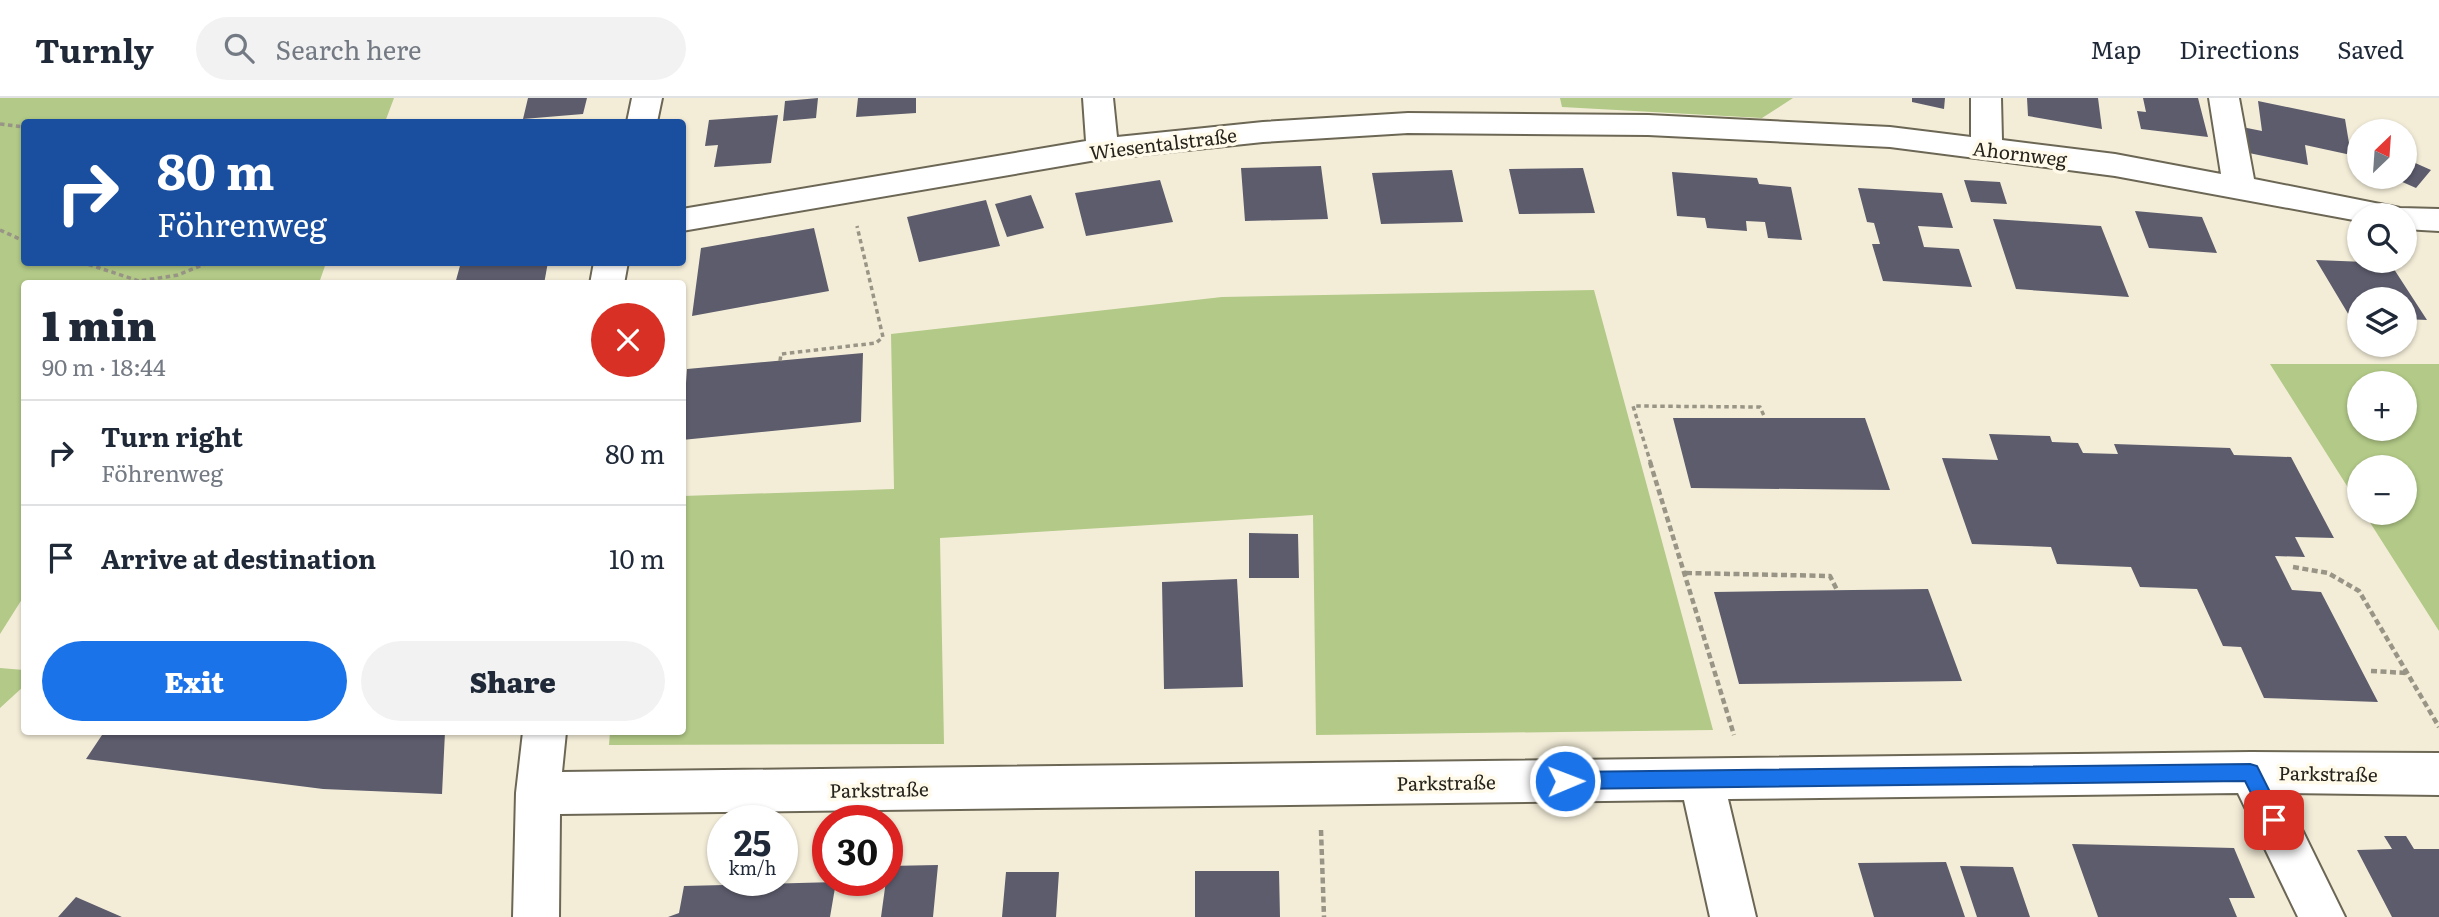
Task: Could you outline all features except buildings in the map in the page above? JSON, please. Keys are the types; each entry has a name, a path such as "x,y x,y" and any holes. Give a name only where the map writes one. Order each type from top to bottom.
{"street":[{"path":"643,119 648,98"},
{"path":"1098,98 1102,149"},
{"path":"1986,98 1986,149"},
{"path":"2224,98 2239,186"},
{"name":"Wiesentalstraße","path":"686,219 1102,149 1263,132 1408,123 1648,125"},
{"name":"Ahornweg","path":"1648,125 1890,137 2115,165 2347,207"},
{"path":"2417,219 2439,220"},
{"path":"536,917 538,793 545,735"},
{"path":"2250,772 2322,917"},
{"name":"Parkstraße","path":"538,793 2250,772 2439,774"},
{"path":"1702,779 1733,917"}],"path":[{"path":"0,124 21,127"},
{"path":"780,360 781,354 876,343 883,337 849,191"},
{"path":"0,230 21,240"},
{"path":"93,266 136,280"},
{"path":"146,280 178,275 200,266"},
{"path":"1748,779 1633,406 1760,407 1765,418"},
{"path":"2293,567 2310,567 2337,576 2359,591 2439,727"},
{"path":"1686,573 1830,576 1837,590"},
{"path":"2371,671 2407,673"},
{"path":"1319,784 1325,917"}],"green space":[{"path":"0,98 394,98 386,119 21,119 21,266 325,266 320,280 21,280 21,601 0,634"},
{"path":"1560,98 1793,98 1762,118 1562,107"},
{"path":"1594,290 1713,730 1316,735 1313,515 940,538 944,744 609,745 610,735 686,735 686,496 894,489 891,334 1222,297"},
{"path":"2270,364 2439,364 2439,631 2372,525 2417,525 2417,455 2347,455 2347,486"},
{"path":"0,668 21,670 21,689 0,708"}],"route":[{"path":"1565,781 2250,772 2274,820"}]}
